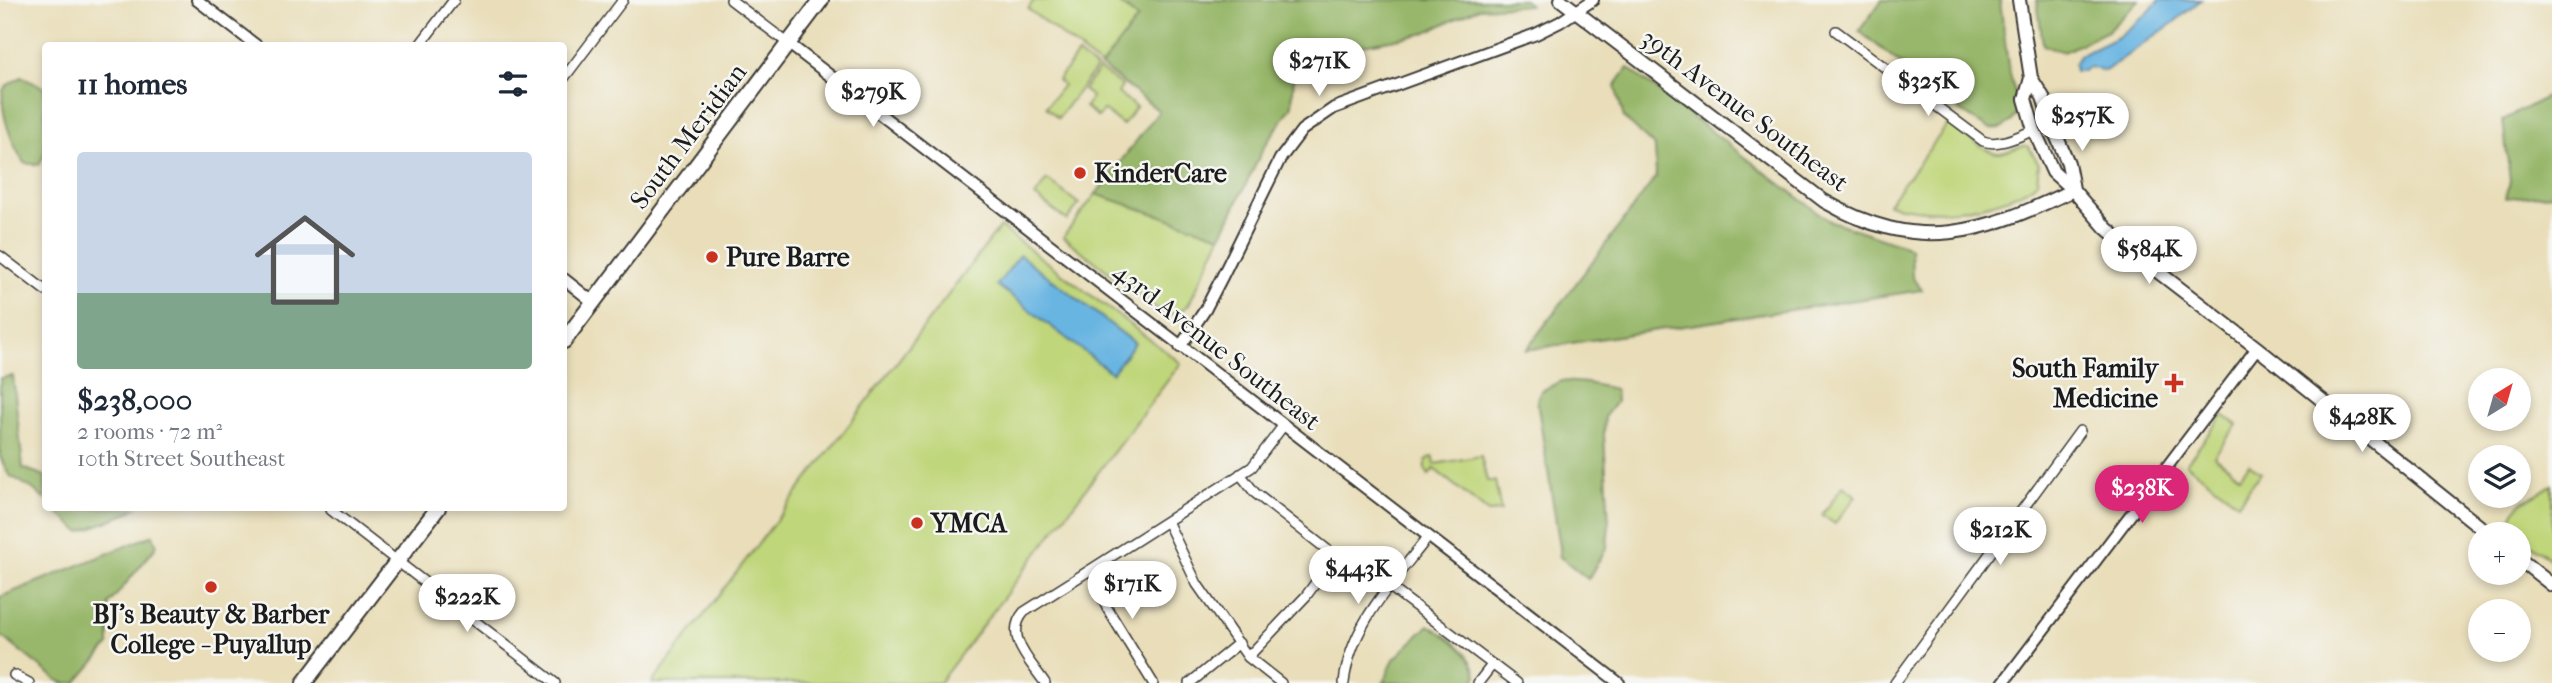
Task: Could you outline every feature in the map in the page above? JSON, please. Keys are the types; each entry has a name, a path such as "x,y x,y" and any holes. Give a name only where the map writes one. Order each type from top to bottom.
{"main road":[{"name":"South Meridian","path":"567,337 821,0"},
{"name":"39th Avenue Southeast","path":"1561,0 1824,201 1871,223 1927,233 1967,231 2001,221 2073,190"},
{"path":"2019,0 2031,78 2043,97 2068,163 2073,190"},
{"path":"2031,78 2025,99 2034,131 2053,172 2121,243 2474,522"},
{"path":"304,683 436,511"},
{"path":"2531,568 2552,585"}],"street":[{"path":"197,0 252,42"},
{"path":"422,42 454,0"},
{"path":"567,74 623,0"},
{"path":"731,0 789,44"},
{"path":"1180,347 1223,277 1280,159 1289,144 1309,124 1334,108 1536,34 1577,12 1593,0"},
{"path":"1836,31 1983,141 2001,142 2034,131"},
{"name":"43rd Avenue Southeast","path":"789,44 1619,683"},
{"path":"0,256 42,288"},
{"path":"567,280 593,302"},
{"path":"2003,683 2257,348"},
{"path":"1045,683 1016,638 1016,623 1024,612 1252,467 1283,426"},
{"path":"1895,683 2080,432"},
{"path":"1240,474 1255,494 1362,578"},
{"path":"332,511 555,683"},
{"path":"1167,521 1197,584 1248,657 1282,683"},
{"path":"1344,683 1356,637 1428,537"},
{"path":"1248,657 1306,596 1335,556"},
{"path":"1092,569 1107,608 1153,683"},
{"path":"1391,587 1517,683"},
{"path":"1190,683 1239,643"},
{"path":"1478,683 1492,665"},
{"path":"14,675 29,683"}],"green space":[{"path":"1034,0 1115,0 1138,18 1101,66 1028,9"},
{"path":"1115,0 1524,0 1530,5 1479,8 1422,34 1358,46 1294,74 1292,106 1264,147 1221,236 1096,194 1159,111 1101,66 1138,18"},
{"path":"1882,0 2000,0 2008,65 2019,111 2012,121 2001,128 1989,129 1966,115 1859,31"},
{"path":"2037,0 2139,0 2108,31 2064,52 2043,45"},
{"path":"1078,54 1096,68 1058,118 1046,107 1063,85 1058,80"},
{"path":"1628,68 1828,220 1911,248 1912,276 1922,290 1526,350 1656,177 1655,147 1624,118 1615,86"},
{"path":"1099,69 1122,86 1118,93 1136,107 1123,125 1103,110 1098,117 1085,107 1092,97 1083,90"},
{"path":"22,77 42,87 42,159 39,165 24,163 11,138 3,99 3,90"},
{"path":"2552,94 2552,194 2506,198 2510,181 2503,120"},
{"path":"1949,123 1994,152 2028,146 2039,164 2037,182 2025,191 1974,208 1932,211 1888,204"},
{"path":"1046,181 1079,204 1067,220 1035,196"},
{"path":"1096,194 1221,236 1189,304 1182,311 1167,314 1158,310 1063,237"},
{"name":"YMCA","path":"1000,227 1181,363 939,683 652,683"},
{"path":"13,376 23,468 42,475 42,497 9,475 0,457 0,378"},
{"path":"1561,381 1615,389 1616,402 1605,416 1604,435 1609,524 1607,547 1588,579 1559,556 1560,548 1537,401 1541,391"},
{"path":"2223,415 2237,425 2214,456 2240,476 2249,464 2261,473 2238,503 2186,464"},
{"path":"1481,456 1487,481 1495,481 1501,511 1488,512 1434,469 1429,475 1425,469 1426,461 1433,457 1435,464"},
{"path":"2552,485 2552,561 2531,544 2531,522 2511,522 2517,508 2531,508 2531,497"},
{"path":"1843,486 1856,496 1835,524 1822,515"},
{"path":"56,511 131,511 126,514 80,532"},
{"path":"153,535 157,546 109,604 109,645 76,683 57,680 0,635 0,597"},
{"path":"1429,625 1451,640 1470,659 1477,675 1473,683 1383,683 1394,659"}],"water":[{"path":"2159,0 2201,0 2105,71 2089,67 2083,71 2075,71 2074,64 2079,56 2118,37 2148,13"},
{"path":"1020,255 1135,343 1112,373 997,285"}],"place":[{"name":"KinderCare","path":"1080,173"},
{"name":"Pure Barre","path":"712,257"},
{"name":"South Family Medicine","path":"2174,383"},
{"name":"YMCA","path":"917,523"},
{"name":"BJ's Beauty & Barber College - Puyallup","path":"211,587"}]}
